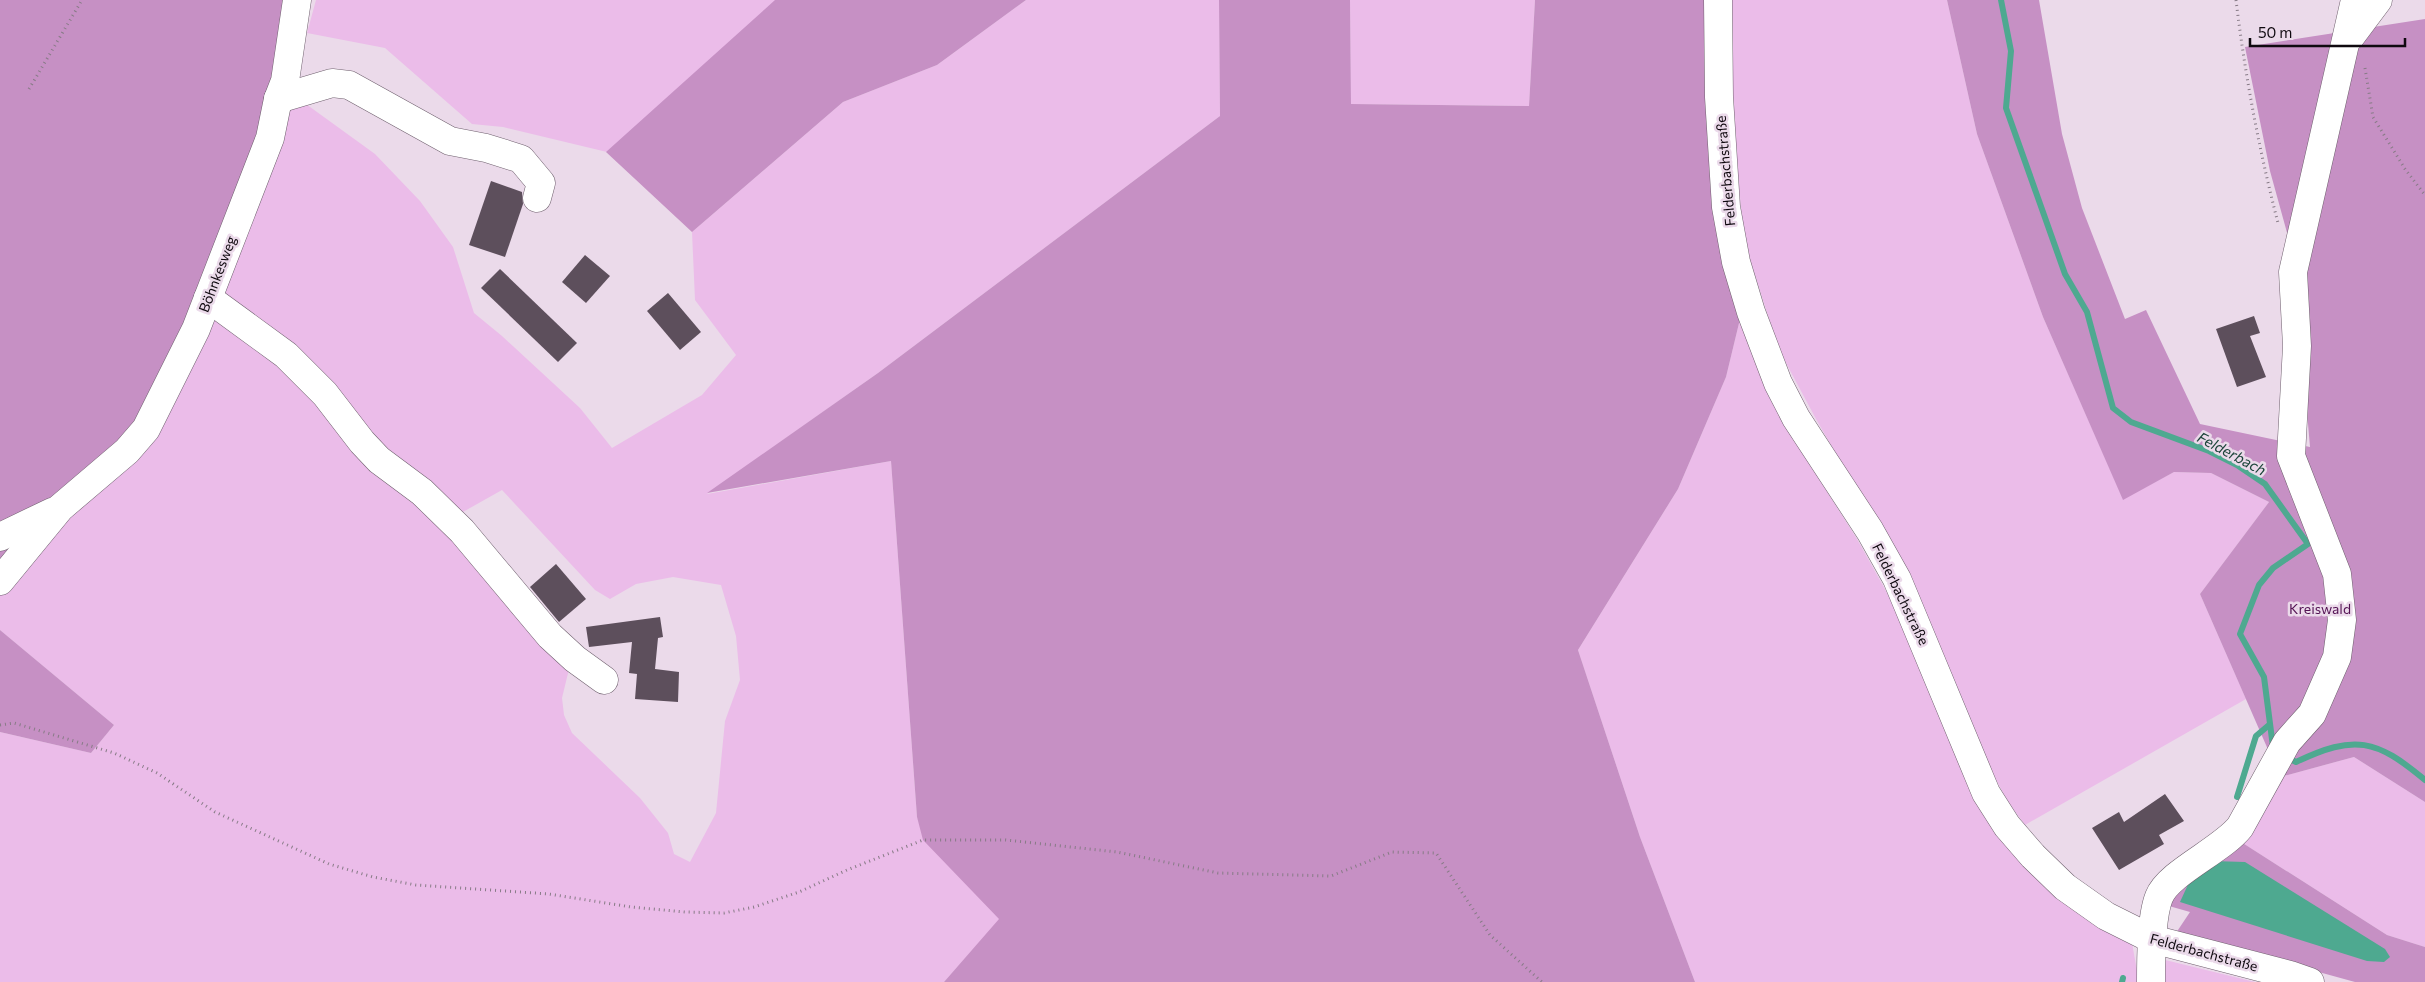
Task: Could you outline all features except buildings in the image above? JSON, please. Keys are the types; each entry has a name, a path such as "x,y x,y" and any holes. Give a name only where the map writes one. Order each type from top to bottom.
{"street":[{"name":"Böhnkesweg","path":"0,581 60,508 127,451 146,429 196,329 270,138 278,100 285,81 297,0"},
{"name":"Felderbachstraße","path":"1718,0 1719,97 1726,208 1738,270 1757,329 1778,383 1796,418 1870,531 1896,579 1986,792 2006,826 2065,887 2106,916 2152,939 2290,975 2310,982"},
{"path":"2151,982 2152,939 2159,896 2175,878 2231,839 2240,827 2287,742 2312,714 2337,657 2342,620 2337,574 2291,456 2297,346 2293,272 2355,0"},
{"path":"2346,43 2378,0"},
{"path":"278,100 332,83 349,85 450,141 486,148 520,159 541,183 538,198"},
{"path":"208,298 286,355 326,394 362,442 379,460 422,492 462,531 550,636 575,659 604,680"},
{"name":"Böhnkesweg","path":"0,538 28,521 60,508"}],"path":[{"path":"29,89 82,0"},
{"path":"2236,0 2242,47 2266,171 2280,230"},
{"path":"2346,43 2363,56 2373,117 2425,195"},
{"path":"0,725 14,723 114,753 157,772 215,812 329,864 373,877 416,885 549,894 631,907 685,912 724,913 754,907 799,892 847,870 924,840 1006,840 1117,852 1218,873 1331,876 1392,852 1436,853 1490,935 1542,982"}],"shaded area":[{"path":"316,0 776,0 607,152 503,127 472,124 385,48 307,33"},
{"path":"1026,0 1219,0 1220,116 878,373 707,494 891,461 917,817 926,842 1000,919 944,982 0,982 0,732 91,753 114,725 0,630 0,582 210,316 233,320 391,475 570,665 562,698 564,715 572,733 640,798 668,833 674,854 690,862 716,813 725,721 740,680 736,636 721,585 673,577 636,584 610,599 595,590 502,490 454,517 222,294 288,91 375,154 420,201 453,247 474,313 502,336 580,408 612,448 702,395 736,355 695,300 692,232 843,102 937,65"},
{"path":"1350,0 1535,0 1529,106 1351,104"},
{"path":"1728,0 1947,0 1977,134 2043,317 2123,499 2174,472 2211,473 2269,502 2200,594 2246,699 2025,825 2008,802 1981,752 1898,562 1816,419 1779,350 1744,241 1731,100"},
{"path":"1740,319 1775,402 1800,449 1857,539 1891,600 1977,801 2132,943 2139,982 1695,982 1640,837 1578,650 1678,489 1726,377"},
{"path":"2354,757 2425,802 2425,947 2387,935 2238,840 2280,777"},
{"path":"2212,861 2245,862 2385,949 2390,957 2384,962 2367,961 2180,902 2191,878"},
{"path":"2157,958 2255,982 2156,982"}],"green space":[{"path":"0,0 300,0 275,99 143,425 0,564"},
{"path":"775,0 1026,0 937,65 843,102 692,232 606,152"},
{"path":"1219,0 1350,0 1351,104 1529,106 1535,0 1711,0 1714,219 1740,319 1726,377 1678,489 1578,650 1640,837 1695,982 944,982 999,919 923,840 917,817 891,461 707,493 878,373 1220,116"},
{"name":"Kreiswald","path":"1947,0 2039,0 2062,134 2082,208 2125,319 2146,310 2200,424 2310,447 2298,307 2297,269 2270,171 2245,47 2425,19 2425,802 2354,757 2280,777 2200,594 2269,502 2211,473 2174,472 2123,500 2043,317 1977,134"},
{"path":"0,630 114,725 91,753 0,732"},
{"path":"2238,840 2387,935 2425,947 2425,982 2355,982 2176,933 2190,912 2162,904"}],"waterway":[{"name":"Felderbach","path":"2001,0 2011,51 2006,108 2065,274 2087,312 2113,408 2131,422 2209,451 2237,465 2265,484 2308,544 2273,568 2259,585 2240,634 2264,677 2273,747"},
{"path":"2237,797 2256,736 2269,725"},
{"name":"Felderbach","path":"2286,757 2296,762 2334,747 2364,745 2392,756 2425,780"},
{"path":"2122,982 2123,978"}]}
